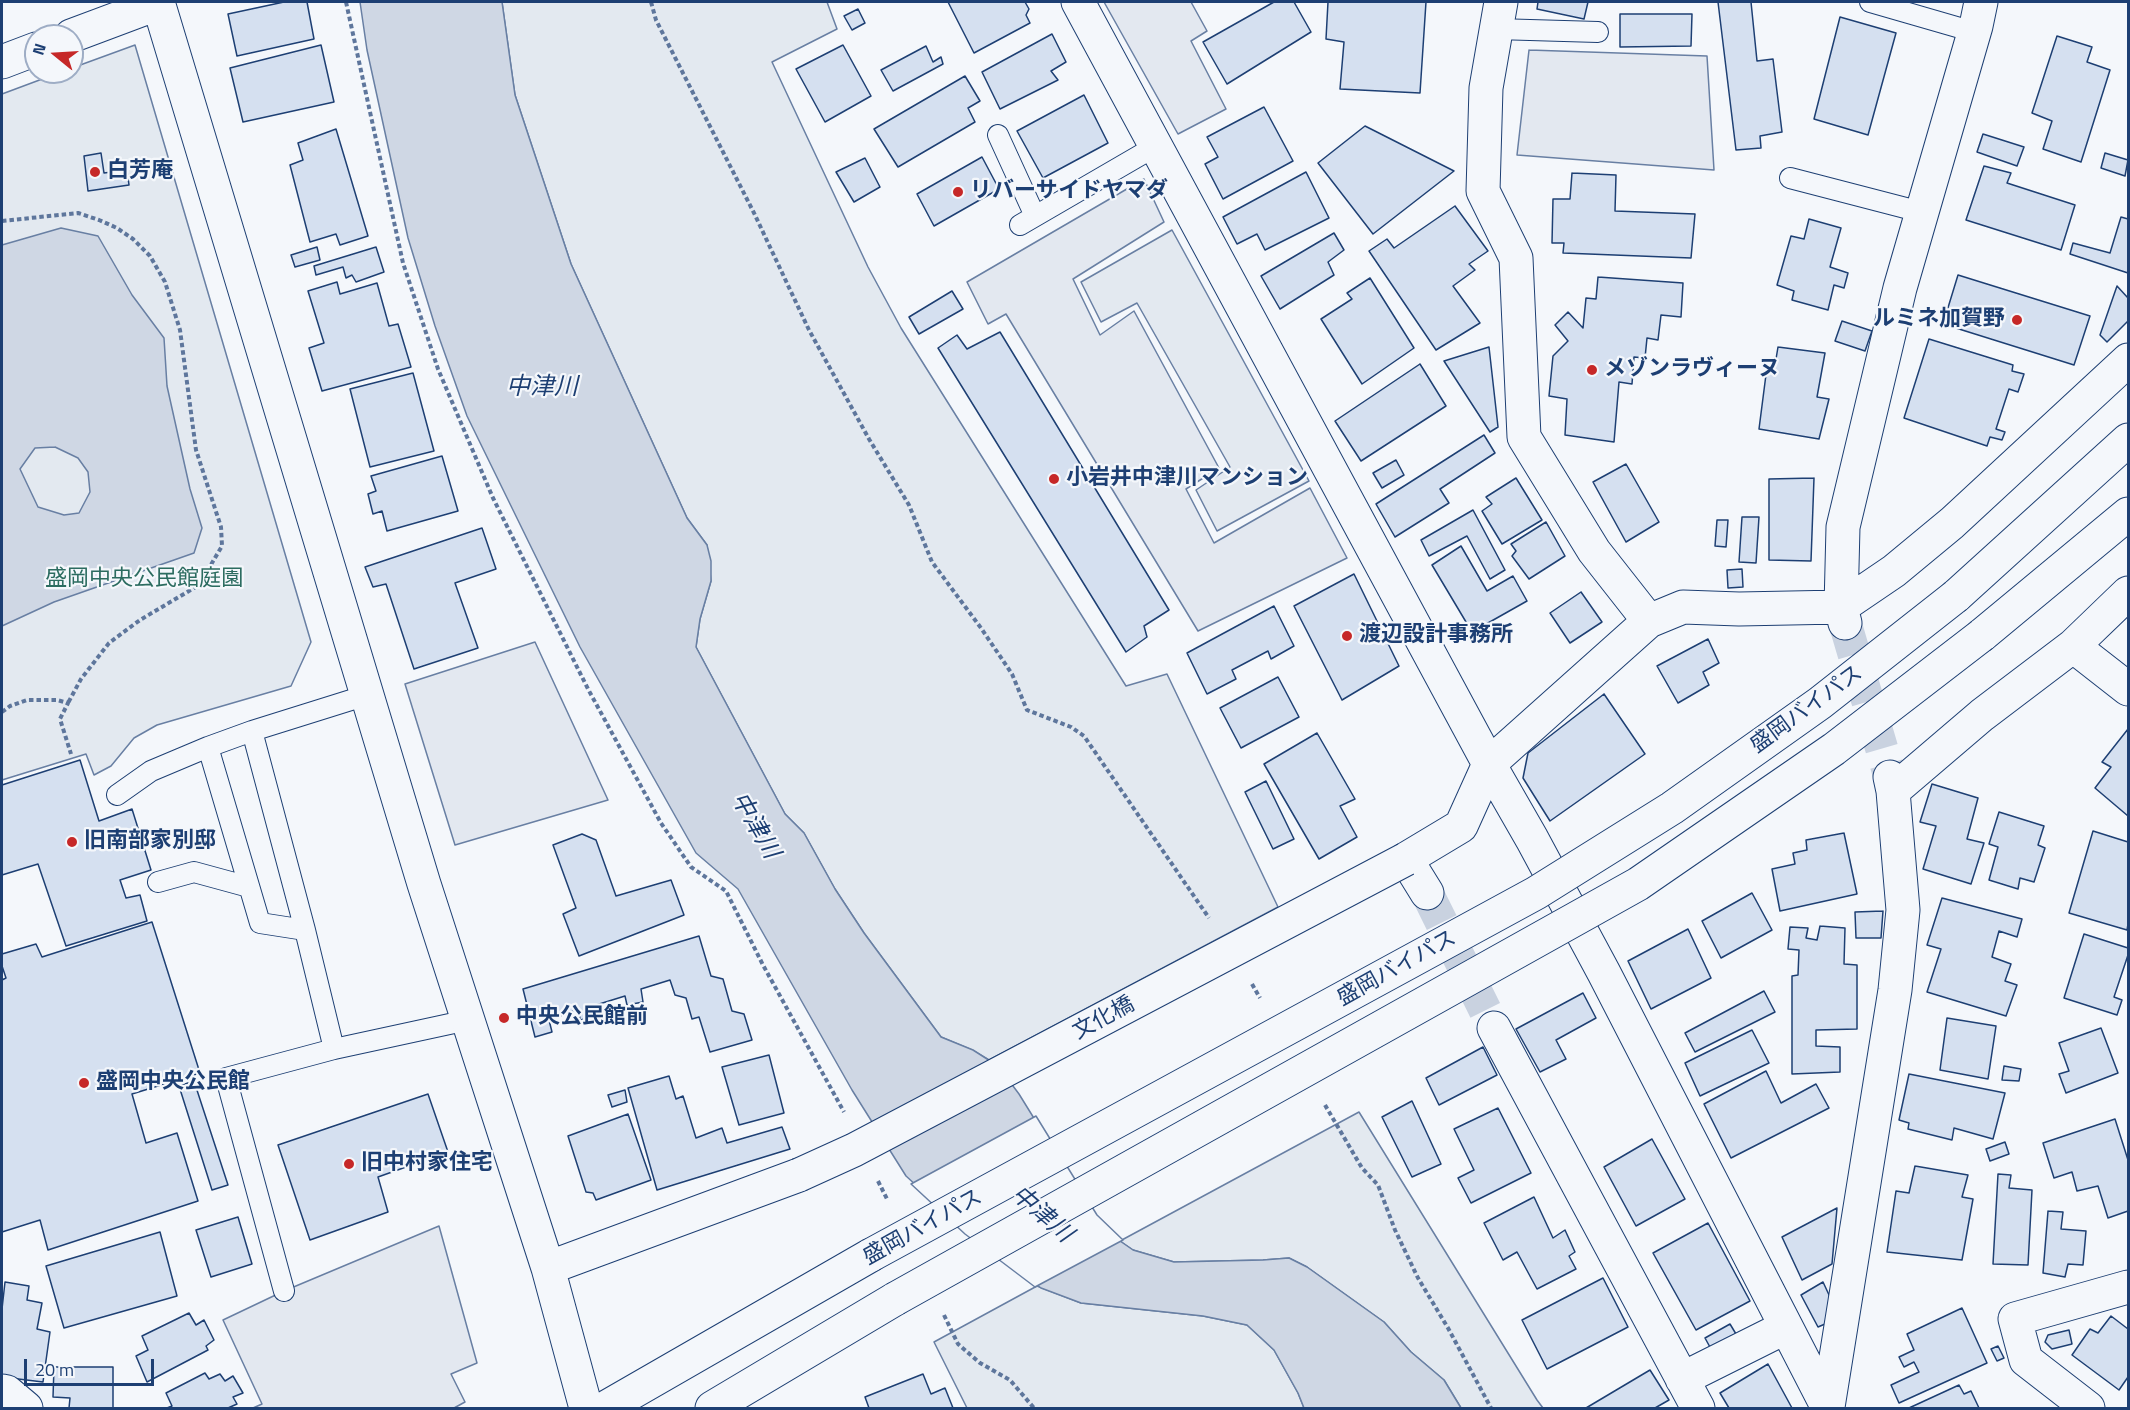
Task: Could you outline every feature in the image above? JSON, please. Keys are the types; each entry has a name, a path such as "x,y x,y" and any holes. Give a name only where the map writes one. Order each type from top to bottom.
{"main road":[{"path":"84,31 158,2 424,884 548,1268 586,1408"},
{"path":"1078,2 1489,765 1532,839 1604,973 1828,1408"},
{"path":"1499,15 1486,88 1483,191 1516,258 1524,437 1594,551 1649,621"},
{"path":"1843,615 1843,527 1884,349 1978,17"},
{"path":"2,62 24,54"},
{"path":"1489,765 1649,621 1683,607 1843,615 1952,523 2128,360"},
{"name":"盛岡バイパス","path":"605,1408 872,1256 1536,893 1681,801 1820,703 1956,596 2128,440"},
{"name":"盛岡バイパス","path":"712,1408 895,1299 1638,884 1834,749 1982,634 2128,514"},
{"path":"1828,1408 1895,990 1903,910 1891,784 2073,646 2128,593"},
{"path":"2073,646 2128,690"},
{"name":"文化橋","path":"548,1268 799,1175 854,1150 1406,859 1461,826 1489,765"},
{"path":"1406,859 1427,892"},
{"path":"1494,1028 1698,1408"},
{"path":"2088,1408 2026,1360 2015,1319 2128,1287"},
{"path":"1682,1379 1786,1327"},
{"path":"2,1390 26,1408"}],"lane":[{"path":"1870,2 1978,17"},
{"path":"1499,15 1598,33"},
{"path":"998,135 1027,220 1155,146"},
{"path":"1790,178 1921,213"},
{"path":"117,795 151,771 207,747 367,695"},
{"path":"252,731 334,1049"},
{"path":"207,747 260,923 305,930"},
{"path":"158,882 194,872 249,887"},
{"path":"284,1291 226,1078 334,1049 468,1020"}],"path":[{"path":"346,2 403,263 438,369 493,498 588,689 661,823 691,867 726,891 763,965 846,1115"},
{"path":"651,2 656,20 754,213 809,330 869,439 909,505 932,562 1012,674 1027,710 1071,727 1084,736 1214,926"},
{"path":"2,221 78,213 117,228 133,239 150,256 165,282 178,320 189,385 196,450 221,527 222,546 202,580 194,588 140,620 109,643 81,679 60,719 71,754"},
{"path":"2,712 10,706 27,700 68,702"},
{"path":"1248,977 1264,1005"},
{"path":"1322,1100 1362,1168 1377,1185 1418,1278 1491,1408"},
{"path":"876,1178 892,1209"},
{"path":"943,1313 958,1344 980,1363 1010,1380 1034,1408"}],"green space":[{"path":"502,2 827,2 837,29 772,62 868,267 901,328 1126,686 1167,674 1278,907 989,1060 941,1037 864,933 835,889 804,833 785,814 696,647 700,619 711,581 707,545 687,518 571,264 515,95"},
{"name":"盛岡中央公民館庭園","path":"135,45 311,642 291,686 157,725 134,738 111,766 94,775 86,754 2,780 2,94 29,84 84,84 84,64"},
{"path":"1172,230 1309,481 1217,531 1196,490 1230,467 1137,303 1101,322 1081,282"},
{"path":"1359,1112 1543,1408 1461,1408 1444,1380 1411,1352 1384,1322 1307,1267 1289,1258 1174,1262 1133,1250 1120,1241"},
{"path":"1037,1286 1081,1303 1203,1316 1247,1325 1274,1350 1304,1408 967,1408 934,1342"}],"shaded area":[{"path":"1104,2 1191,2 1207,31 1191,41 1226,109 1178,134"},
{"path":"1529,50 1707,56 1714,170 1517,155"},
{"path":"1144,179 1164,222 1073,279 1100,335 1134,311 1219,468 1186,489 1214,543 1310,488 1347,558 1198,631 1006,314 988,324 967,282"},
{"path":"535,642 608,800 455,845 405,684"},
{"path":"439,1226 477,1363 451,1374 465,1402 454,1408 253,1408 262,1404 223,1320 284,1291"}],"water":[{"name":"中津川","path":"360,2 502,2 515,95 571,264 687,518 707,545 711,561 711,581 700,619 696,647 785,814 804,833 835,889 864,933 941,1037 973,1050 998,1066 1019,1094 1095,1217 1120,1241 1133,1250 1174,1262 1289,1258 1307,1267 1384,1322 1411,1352 1444,1380 1461,1408 1304,1408 1274,1350 1247,1325 1203,1316 1081,1303 1041,1288 966,1231 906,1176 852,1090 738,889 696,853 580,647 467,416 435,326 408,238 367,50"},
{"path":"61,228 98,236 132,295 164,338 167,386 190,489 202,528 194,553 54,602 2,626 2,245","holes":["55,447 78,458 88,472 90,492 79,513 64,515 38,507 20,469 35,448"]}],"pier":[{"path":"1036,1116 1097,1215 1123,1240 1035,1287 965,1234 911,1184"}],"building":[{"path":"284,2 307,2 314,39 237,56 228,14"},
{"path":"948,2 1025,2 1029,9 1026,15 1030,23 974,53"},
{"path":"1274,2 1294,2 1311,32 1227,84 1203,42"},
{"path":"1328,2 1426,2 1420,93 1340,89 1344,42 1326,39"},
{"path":"1538,2 1588,2 1584,19 1537,9"},
{"path":"1718,2 1751,2 1757,61 1773,59 1782,132 1760,136 1761,148 1736,150"},
{"path":"858,9 865,23 852,30 844,16"},
{"path":"1620,14 1692,14 1691,46 1620,47"},
{"path":"1840,17 1896,33 1868,135 1814,119"},
{"path":"1052,34 1066,62 1051,71 1058,80 1000,109 982,72"},
{"path":"2057,36 2092,47 2087,62 2110,70 2081,162 2043,149 2052,121 2032,113"},
{"path":"321,45 334,102 243,122 230,68"},
{"path":"843,45 871,96 825,122 796,69"},
{"path":"926,46 933,62 941,57 943,64 893,91 881,70"},
{"path":"965,76 980,101 968,108 975,122 898,167 874,129"},
{"path":"1084,95 1108,143 1043,178 1017,131"},
{"path":"1264,107 1293,161 1223,199 1205,164 1218,157 1207,137"},
{"path":"1365,126 1454,171 1373,234 1318,163"},
{"path":"336,129 368,236 340,245 336,234 310,242 290,165 303,160 298,143"},
{"path":"1983,134 2024,147 2017,166 1977,152"},
{"name":"白芳庵","path":"101,153 104,173 127,170 129,185 88,191 84,156"},
{"path":"2105,153 2128,160 2125,176 2101,168"},
{"name":"リバーサイドヤマダ","path":"982,157 999,189 934,226 917,194"},
{"path":"865,158 880,187 854,202 836,172"},
{"path":"1984,166 2011,173 2007,183 2075,205 2061,250 1966,220"},
{"path":"1306,172 1329,218 1265,250 1257,234 1237,244 1223,217"},
{"path":"1572,173 1616,175 1615,211 1695,214 1691,258 1563,253 1564,243 1552,243 1553,199 1570,199"},
{"path":"1455,206 1488,251 1469,264 1475,270 1453,286 1480,323 1436,350 1369,251 1387,239 1394,248"},
{"path":"2121,217 2128,219 2128,273 2070,254 2073,243 2110,253"},
{"path":"1809,219 1841,228 1830,267 1848,273 1844,288 1834,285 1828,310 1792,300 1794,291 1777,285 1791,236 1804,239"},
{"path":"1334,233 1344,250 1328,262 1334,275 1280,309 1261,276"},
{"path":"317,247 320,260 295,267 291,255"},
{"path":"376,247 384,272 356,282 352,275 346,278 343,267 316,275 314,266"},
{"name":"ルミネ加賀野","path":"1958,275 2090,316 2074,365 1943,324"},
{"name":"メゾンラヴィーヌ","path":"1598,277 1683,283 1681,317 1661,315 1658,340 1647,338 1645,358 1634,357 1632,384 1619,382 1614,442 1565,435 1567,399 1549,396 1553,356 1568,341 1555,325 1568,312 1583,328 1586,298 1596,299"},
{"path":"1370,278 1414,348 1362,384 1321,319 1352,299 1347,293"},
{"path":"337,282 340,294 377,283 389,326 398,324 411,367 322,391 309,348 324,343 308,291"},
{"path":"2117,286 2128,298 2128,321 2107,342 2100,335"},
{"path":"952,291 963,309 919,334 909,317"},
{"path":"1842,321 1872,331 1865,351 1835,341"},
{"name":"小岩井中津川マンション","path":"1000,332 1169,610 1144,626 1147,637 1126,652 938,348 957,335 967,349"},
{"path":"1929,339 2013,365 2012,371 2024,374 2018,392 2009,389 1996,429 2005,432 2002,440 1990,437 1987,446 1904,418"},
{"path":"1489,347 1498,427 1490,432 1444,361"},
{"path":"1778,347 1825,353 1817,397 1829,399 1819,439 1759,429 1768,359 1776,359"},
{"path":"1420,364 1446,406 1361,461 1335,421"},
{"path":"413,373 434,451 370,467 350,389"},
{"path":"1484,435 1495,453 1440,489 1449,503 1395,537 1376,504"},
{"path":"442,456 458,511 387,531 382,511 373,514 368,494 376,491 371,476"},
{"path":"1396,460 1404,475 1382,488 1373,473"},
{"path":"1626,464 1659,522 1626,542 1593,482"},
{"path":"1516,478 1542,520 1502,544 1482,511 1492,504 1486,497"},
{"path":"1814,478 1811,561 1769,560 1769,479"},
{"path":"1473,510 1505,570 1490,579 1467,536 1429,556 1421,540"},
{"path":"1742,517 1759,517 1756,563 1739,562"},
{"path":"1717,520 1728,520 1726,547 1715,546"},
{"path":"1546,522 1565,556 1529,579 1512,556 1516,551 1511,544"},
{"path":"482,528 496,569 455,583 478,648 414,669 386,584 373,587 365,567"},
{"path":"1461,546 1487,591 1513,576 1527,601 1472,632 1432,565"},
{"path":"1742,569 1743,587 1728,588 1727,570"},
{"name":"渡辺設計事務所","path":"1354,574 1399,666 1342,700 1294,606"},
{"path":"1581,592 1602,622 1570,643 1550,613"},
{"path":"1274,606 1294,646 1271,659 1268,651 1232,670 1236,679 1207,694 1187,653"},
{"path":"1708,639 1719,663 1703,672 1709,685 1678,703 1657,666"},
{"path":"1278,677 1299,717 1241,748 1220,708"},
{"path":"1604,694 1645,754 1550,821 1523,778 1528,753"},
{"path":"2128,729 2128,816 2095,788 2111,767 2102,762"},
{"path":"1317,733 1355,799 1340,806 1357,837 1319,859 1264,764"},
{"name":"旧南部家別邸","path":"80,760 99,821 132,809 151,870 120,880 126,898 140,895 147,921 66,946 38,864 2,875 2,785"},
{"path":"1266,781 1294,839 1273,849 1245,792"},
{"path":"1932,784 1978,798 1967,839 1984,843 1971,884 1923,869 1936,826 1920,822"},
{"path":"1999,812 2044,826 2038,845 2045,848 2034,882 2020,878 2018,889 1989,880 1998,847 1989,844"},
{"path":"2093,831 2128,842 2127,930 2069,913"},
{"path":"1844,833 1857,894 1780,911 1772,869 1795,864 1793,853 1807,850 1806,840"},
{"path":"582,834 596,840 616,896 671,880 684,915 579,956 563,914 576,908 553,845"},
{"path":"1752,893 1772,930 1721,958 1702,921"},
{"path":"1942,898 2022,919 2017,937 1999,931 1992,957 2011,964 2005,981 2017,985 2006,1016 1927,992 1941,949 1927,945"},
{"path":"1883,911 1881,938 1856,938 1855,912"},
{"name":"盛岡中央公民館","path":"152,922 200,1073 132,1094 146,1143 177,1133 198,1201 48,1250 40,1220 2,1232 2,980 6,978 2,966 2,954 36,944 42,957"},
{"path":"1820,926 1845,928 1844,964 1857,965 1857,1029 1816,1030 1816,1046 1840,1047 1840,1072 1792,1074 1792,976 1798,975 1799,950 1788,949 1790,927 1808,928 1806,938 1817,940"},
{"path":"1688,929 1711,978 1651,1009 1628,961"},
{"path":"2084,934 2128,948 2128,955 2114,997 2122,1000 2117,1015 2064,998"},
{"path":"699,936 711,976 723,979 732,1011 744,1014 752,1040 710,1052 699,1017 692,1019 686,998 675,995 670,980 641,989 643,1002 627,1005 625,996 596,1005 599,1016 580,1020 579,1009 549,1020 552,1032 535,1037 523,989"},
{"path":"1764,991 1775,1012 1695,1052 1685,1033"},
{"path":"1583,993 1596,1018 1556,1040 1566,1059 1540,1072 1516,1029"},
{"path":"1947,1018 1996,1026 1988,1079 1940,1070"},
{"path":"2101,1028 2118,1073 2066,1093 2059,1074 2069,1071 2059,1043"},
{"path":"1752,1030 1769,1063 1700,1096 1685,1063"},
{"path":"1483,1047 1497,1075 1439,1105 1426,1078"},
{"path":"769,1055 784,1113 739,1125 722,1067"},
{"path":"2004,1066 2021,1069 2019,1081 2002,1080"},
{"path":"1766,1071 1781,1103 1816,1084 1829,1108 1731,1158 1704,1104"},
{"path":"1909,1074 2005,1093 1993,1139 1954,1128 1952,1140 1908,1129 1909,1123 1899,1120"},
{"path":"669,1076 676,1099 683,1096 696,1138 722,1128 727,1143 782,1127 790,1149 657,1190 628,1088"},
{"path":"194,1081 228,1185 212,1190 179,1086"},
{"path":"625,1090 627,1102 612,1107 608,1095"},
{"name":"旧中村家住宅","path":"428,1094 448,1152 378,1177 388,1212 310,1240 278,1145"},
{"path":"1412,1101 1441,1164 1412,1177 1382,1117"},
{"path":"1498,1108 1531,1173 1471,1203 1458,1178 1474,1170 1454,1129"},
{"path":"628,1114 651,1180 596,1200 593,1193 586,1192 568,1136"},
{"path":"2115,1119 2128,1160 2128,1211 2108,1218 2098,1186 2077,1191 2072,1172 2054,1178 2043,1143"},
{"path":"1652,1139 1685,1199 1636,1226 1604,1167"},
{"path":"2005,1142 2009,1154 1990,1161 1986,1149"},
{"path":"1915,1166 1968,1175 1962,1197 1973,1199 1962,1260 1887,1252 1896,1191 1909,1193"},
{"path":"1998,1174 2011,1175 2009,1188 2032,1190 2028,1265 1993,1264"},
{"path":"1534,1197 1553,1238 1565,1230 1575,1252 1569,1256 1576,1269 1537,1289 1517,1252 1503,1260 1484,1223"},
{"path":"1837,1208 1832,1264 1802,1280 1782,1237"},
{"path":"2048,1211 2063,1212 2061,1229 2086,1231 2083,1265 2068,1264 2065,1277 2043,1273"},
{"path":"238,1217 252,1264 211,1277 196,1230"},
{"path":"1708,1223 1750,1301 1696,1330 1653,1253"},
{"path":"160,1232 177,1296 64,1328 46,1266"},
{"path":"1603,1278 1628,1327 1547,1369 1522,1320"},
{"path":"5,1282 29,1286 27,1300 42,1303 37,1329 50,1332 43,1382 2,1377 2,1309"},
{"path":"1823,1282 1830,1297 1825,1324 1818,1327 1801,1295"},
{"path":"1962,1308 1987,1363 1899,1403 1891,1385 1919,1372 1914,1362 1904,1367 1899,1357 1914,1350 1907,1334"},
{"path":"189,1313 196,1325 204,1320 214,1340 206,1346 208,1350 147,1382 136,1356 148,1350 142,1336"},
{"path":"2111,1316 2128,1329 2128,1377 2119,1390 2072,1355 2090,1329 2098,1333"},
{"path":"1730,1324 1736,1334 1711,1349 1705,1338"},
{"path":"2069,1330 2072,1344 2052,1349 2045,1342 2048,1335"},
{"path":"1998,1346 2004,1358 1997,1361 1991,1349"},
{"path":"1768,1364 1792,1408 1729,1408 1720,1393"},
{"path":"54,1367 113,1367 113,1408 69,1408 70,1398 53,1397"},
{"path":"1650,1370 1669,1400 1655,1408 1586,1408"},
{"path":"205,1373 209,1379 220,1374 225,1381 233,1376 243,1393 233,1397 237,1404 228,1408 167,1408 172,1406 166,1393"},
{"path":"923,1374 931,1394 945,1388 953,1408 869,1408 865,1397"},
{"path":"1959,1385 1964,1394 1971,1391 1979,1408 1909,1408"}],"tunnel":[{"path":"1845,623 1890,777"},
{"path":"1427,893 1494,1028"}],"place":[{"name":"白芳庵","path":"95,172"},
{"name":"リバーサイドヤマダ","path":"958,192"},
{"name":"ルミネ加賀野","path":"2017,320"},
{"name":"メゾンラヴィーヌ","path":"1592,370"},
{"name":"小岩井中津川マンション","path":"1054,479"},
{"name":"渡辺設計事務所","path":"1347,636"},
{"name":"旧南部家別邸","path":"72,842"},
{"name":"中央公民館前","path":"504,1018"},
{"name":"盛岡中央公民館","path":"84,1083"},
{"name":"旧中村家住宅","path":"349,1164"}]}
